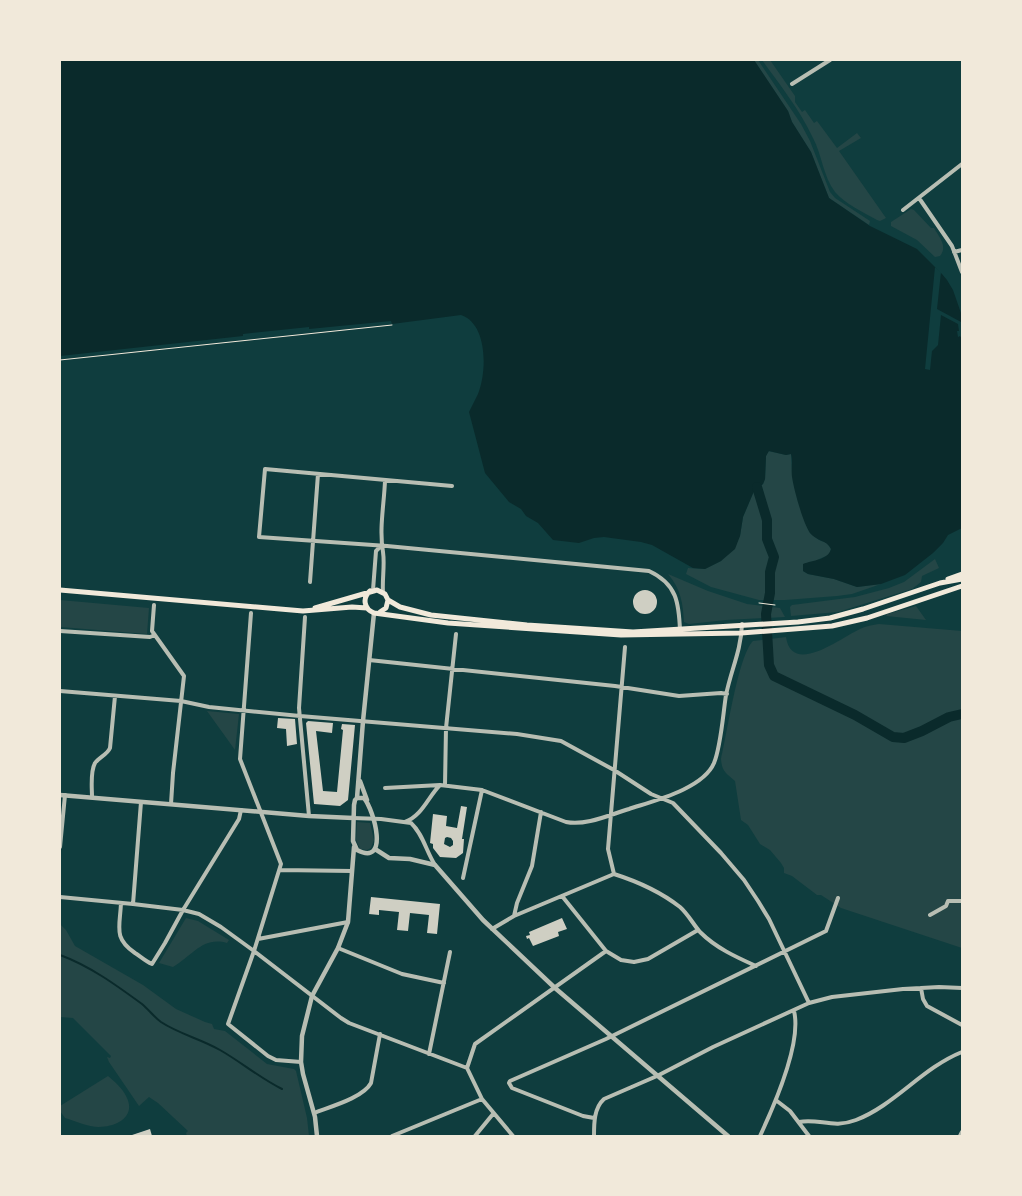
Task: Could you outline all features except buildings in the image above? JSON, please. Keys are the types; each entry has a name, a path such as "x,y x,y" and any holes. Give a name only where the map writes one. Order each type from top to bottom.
{"main road":[{"path":"60,590 304,614 352,607 367,608 377,613 398,617 448,623 621,635 830,618 863,609 962,574"},
{"path":"940,583 962,579"},
{"path":"304,614 372,591 383,592 388,600 400,608 431,615 457,618 633,632 742,633 832,626 867,618 962,586"},
{"path":"367,608 365,599 372,591"},
{"path":"377,613 386,608 388,600"}],"street":[{"path":"792,84 830,60"},
{"path":"903,210 962,164"},
{"path":"919,198 952,246 962,272"},
{"path":"954,252 962,250"},
{"path":"452,486 266,469 259,537 381,546 649,571 661,577 674,592 678,603 680,631"},
{"path":"310,582 318,474"},
{"path":"383,592 383,553 381,546 386,481"},
{"path":"372,591 376,552 381,546"},
{"path":"154,605 152,631 184,676 171,804"},
{"path":"317,1136 314,1112 305,1086 301,1062 302,1036 312,996 338,948 348,922 354,847 352,818 357,798 369,660 377,613"},
{"path":"251,614 240,759 281,864 258,939 228,1024 268,1056 276,1060 301,1062"},
{"path":"304,614 299,708 309,816"},
{"path":"385,788 443,785 482,790 566,822 576,823 610,815 663,798 698,781 715,761 727,694 741,642 742,624"},
{"path":"60,631 150,637 155,634"},
{"path":"443,785 446,728 456,634"},
{"path":"614,874 608,849 625,647"},
{"path":"369,660 615,686 621,689 679,696 727,694"},
{"path":"60,691 181,701 209,707 300,716 517,734 561,741 614,770 651,794 673,803 721,853 744,880 765,913 809,1003"},
{"path":"92,797 94,765 110,748 115,696"},
{"path":"354,847 361,852 371,853 375,849 378,840 359,778"},
{"path":"405,822 418,815 431,794 443,785"},
{"path":"463,878 482,790"},
{"path":"60,847 62,795 411,823 419,832 434,865 492,929 555,988 728,1136"},
{"path":"357,798 364,798 368,803"},
{"path":"133,904 140,802"},
{"path":"121,903 120,938 125,946 150,963 165,943 239,820 241,810"},
{"path":"514,916 532,866 541,812"},
{"path":"375,849 389,858 415,860 434,865"},
{"path":"353,861 361,852"},
{"path":"280,870 352,871"},
{"path":"492,929 514,916 614,874 674,902 688,915 698,930 718,946 756,966"},
{"path":"562,896 606,950 621,960 641,961 654,957 698,930"},
{"path":"60,898 133,904 184,910 199,914 222,927 254,950 349,1023 467,1068 482,1099 513,1136"},
{"path":"594,1118 583,1116 512,1088 509,1083 512,1080 611,1037 826,931 838,898"},
{"path":"930,915 946,906 948,901 962,902"},
{"path":"258,939 348,922"},
{"path":"338,948 402,974 444,983"},
{"path":"467,1068 475,1044 606,950"},
{"path":"429,1054 450,952"},
{"path":"921,988 923,999 927,1006 962,1025"},
{"path":"594,1136 594,1118 604,1099 657,1076 713,1047 809,1003 832,997 921,988 962,988"},
{"path":"760,1136 777,1101 792,1045 795,1024 794,1011"},
{"path":"314,1112 368,1089 380,1034"},
{"path":"799,1122 838,1124 856,1120 881,1107 934,1067 962,1052"},
{"path":"392,1136 482,1099"},
{"path":"777,1101 790,1111 809,1136"},
{"path":"474,1136 493,1114"},
{"path":"960,1136 962,1132"}],"path":[{"path":"60,360 392,325"},
{"path":"759,603 775,605"}],"shaded area":[{"path":"60,60 754,60 788,111 792,122 811,152 829,198 870,226 917,249 942,274 953,290 962,316 962,528 948,535 933,553 905,575 881,584 857,587 834,579 808,574 803,571 803,564 823,558 831,549 827,544 812,536 805,522 793,483 791,454 786,455 769,451 766,456 765,479 763,484 754,491 743,517 740,536 735,549 721,561 705,569 693,568 652,545 641,542 604,537 579,543 553,540 538,523 509,502 485,473 469,412 481,385 484,362 483,350 481,338 476,328 470,320 461,315 392,324 391,321 309,329 309,327 60,356"},
{"path":"754,60 758,60 801,124 810,141 830,192 835,198 870,221 869,225 829,198 811,152 792,122 788,111"},
{"path":"762,60 770,60 795,96 795,102 802,112 805,110 814,123 817,121 837,148 857,133 861,138 839,151 886,218 880,221 877,220 849,204 835,192 808,128"},
{"path":"911,209 931,228 934,228 943,245 940,256 935,257 917,240 891,226 891,222"},
{"path":"768,451 786,455 791,454 792,473 810,533 827,543 831,549 829,555 819,559 803,571 857,587 881,584 852,594 837,596 759,600 711,587 686,574 688,568 705,569 721,561 740,536 743,517 754,491 763,484 765,479"},
{"path":"935,559 939,568 922,576 921,582 912,589 838,612 791,616 790,607 792,605 855,597 889,588 904,582"},
{"path":"668,574 708,591 747,604 780,608 785,617 689,624 684,622 683,609 676,585"},
{"path":"60,600 149,608 147,634 60,627"},
{"path":"916,606 926,620 886,616 887,614"},
{"path":"879,624 962,631 962,948 841,908 821,895 817,895 792,876 784,873 781,863 770,850 760,844 748,825 741,820 735,781 722,767 721,759 738,679 748,649 753,641 786,637 790,648 798,654 807,654 830,646 862,628"},
{"path":"207,711 239,714 235,750"},
{"path":"357,822 370,823 374,840 371,848 367,850 360,849 356,840"},
{"path":"186,918 198,921 229,940 227,943 211,942 205,944 173,967 159,963"},
{"path":"60,924 66,930 75,946 143,985 176,1009 212,1024 214,1029 225,1031 267,1064 294,1069 307,1118 309,1136 187,1136 186,1133 188,1131 149,1097 139,1106 109,1062 107,1057 110,1058 111,1056 73,1018 60,1017"},
{"path":"108,1076 122,1090 129,1103 127,1115 123,1119 112,1125 95,1127 65,1118 60,1111 60,1106"}],"pier":[{"path":"935,267 941,272 937,309 961,322 962,339 960,336 958,337 958,324 941,315 938,345 932,351 930,370 925,369"}],"waterway":[{"path":"757,487 767,520 767,539 774,557 770,572 770,593 766,614 769,665 774,676 855,715 893,737 904,738 949,717 962,714"},
{"path":"60,955 92,970 113,983 142,1004 158,1020 220,1050 282,1089"}]}
